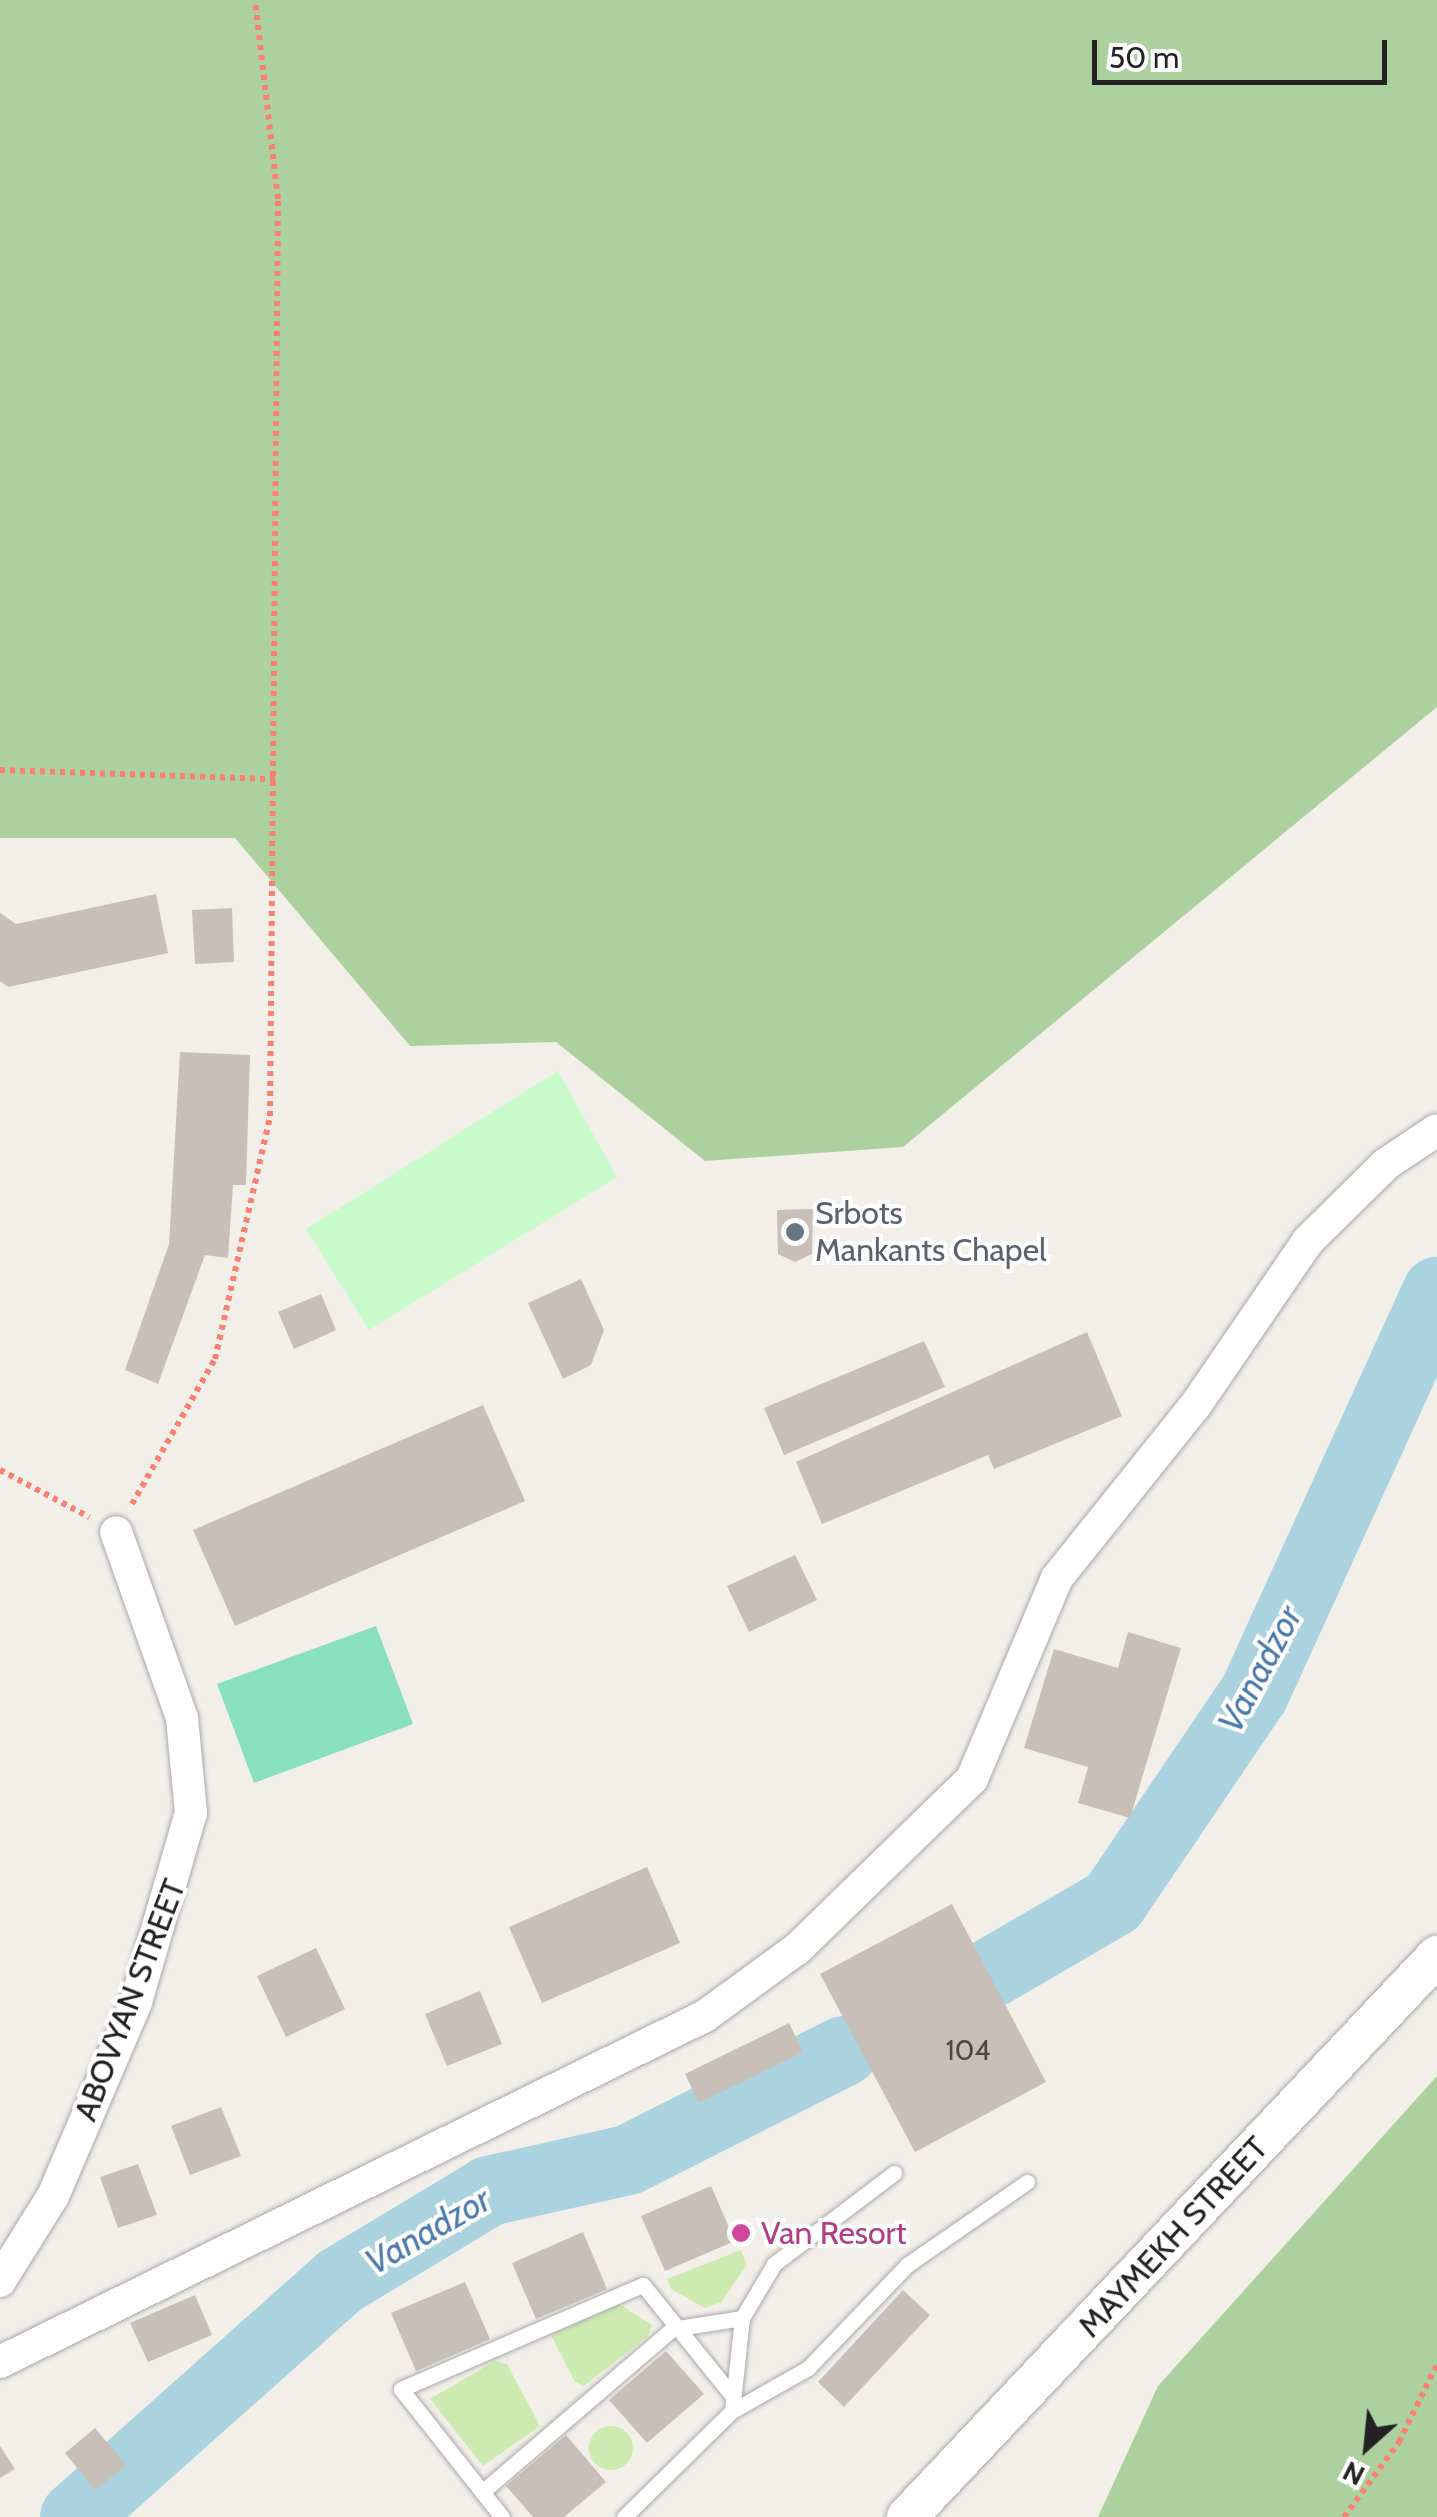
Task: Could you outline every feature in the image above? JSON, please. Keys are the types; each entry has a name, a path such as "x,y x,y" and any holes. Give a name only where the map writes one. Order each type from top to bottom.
{"street":[{"path":"0,2362 705,2016 797,1949 972,1779 1058,1578 1195,1406 1308,1241 1386,1164 1437,1130"},
{"name":"ABOVYAN STREET","path":"0,2281 53,2196 136,2002 191,1813 182,1718 116,1532"},
{"name":"MAYMEKH STREET","path":"906,2517 1437,1956"}],"lane":[{"path":"732,2411 742,2318 774,2264 894,2174"},
{"path":"624,2517 732,2411 808,2368 907,2265 1027,2182"},
{"path":"502,2517 401,2389 644,2285 672,2329 731,2394"},
{"path":"482,2492 672,2329 742,2318"}],"path":[{"path":"0,1470 116,1532 214,1359 270,1116 277,778 278,199 255,0"},
{"path":"0,770 277,778"},
{"path":"1344,2517 1398,2442 1437,2364"}],"green space":[{"path":"0,0 1437,0 1437,707 903,1147 705,1161 556,1042 410,1046 235,838 0,838"},
{"path":"558,1071 617,1177 369,1330 306,1229"},
{"path":"376,1626 413,1724 254,1783 217,1684"},
{"path":"1437,2076 1437,2517 1098,2517 1158,2386"},
{"path":"741,2250 747,2265 721,2302 705,2308 671,2289 667,2279"},
{"path":"619,2304 652,2325 648,2336 584,2386 575,2382 551,2335"},
{"path":"495,2361 507,2364 540,2426 483,2466 430,2399"},
{"path":"611,2426 627,2432 633,2448 627,2464 611,2470 595,2464 589,2448 595,2432"}],"building":[{"path":"156,894 168,953 8,987 0,981 0,913 16,924"},
{"path":"232,908 234,962 195,964 192,910"},
{"path":"180,1052 250,1055 246,1185 233,1185 228,1258 205,1255 158,1384 125,1370 169,1244"},
{"name":"Srbots Mankants Chapel","path":"813,1209 812,1254 795,1262 778,1254 777,1210"},
{"path":"581,1279 604,1330 591,1365 563,1379 528,1303"},
{"path":"321,1294 336,1330 294,1349 278,1312"},
{"path":"1087,1332 1122,1416 994,1469 988,1455 822,1524 796,1462"},
{"path":"924,1341 945,1387 784,1455 764,1408"},
{"path":"483,1405 525,1501 235,1626 193,1530"},
{"path":"795,1555 817,1600 749,1632 727,1586"},
{"path":"1128,1632 1181,1648 1130,1818 1078,1803 1088,1767 1024,1748 1054,1649 1118,1668"},
{"path":"647,1867 680,1943 542,2003 509,1927"},
{"path":"952,1904 1046,2082 915,2152 820,1974"},
{"path":"316,1948 345,2009 286,2037 257,1976"},
{"path":"480,1991 502,2044 447,2066 425,2014"},
{"path":"789,2023 803,2052 699,2103 685,2074"},
{"path":"221,2107 241,2156 190,2175 171,2126"},
{"path":"138,2164 157,2215 118,2228 100,2177"},
{"path":"711,2186 735,2241 665,2271 641,2216"},
{"path":"583,2232 607,2289 536,2319 512,2263"},
{"path":"465,2282 490,2339 416,2371 391,2313"},
{"path":"903,2290 930,2315 844,2407 818,2382"},
{"path":"195,2295 212,2335 148,2362 130,2323"},
{"path":"666,2351 704,2394 647,2443 609,2400"},
{"path":"95,2428 126,2465 95,2490 65,2453"},
{"path":"566,2435 606,2482 564,2517 533,2517 506,2486"},
{"path":"0,2446 15,2469 0,2478"}],"waterway":[{"name":"Vanadzor","path":"991,1973 1113,1902 1254,1694 1437,1292"},
{"name":"Vanadzor","path":"75,2517 340,2281 489,2191 628,2160 844,2051"}],"place":[{"name":"Srbots Mankants Chapel","path":"795,1232"},
{"name":"Van Resort","path":"741,2233"}]}
